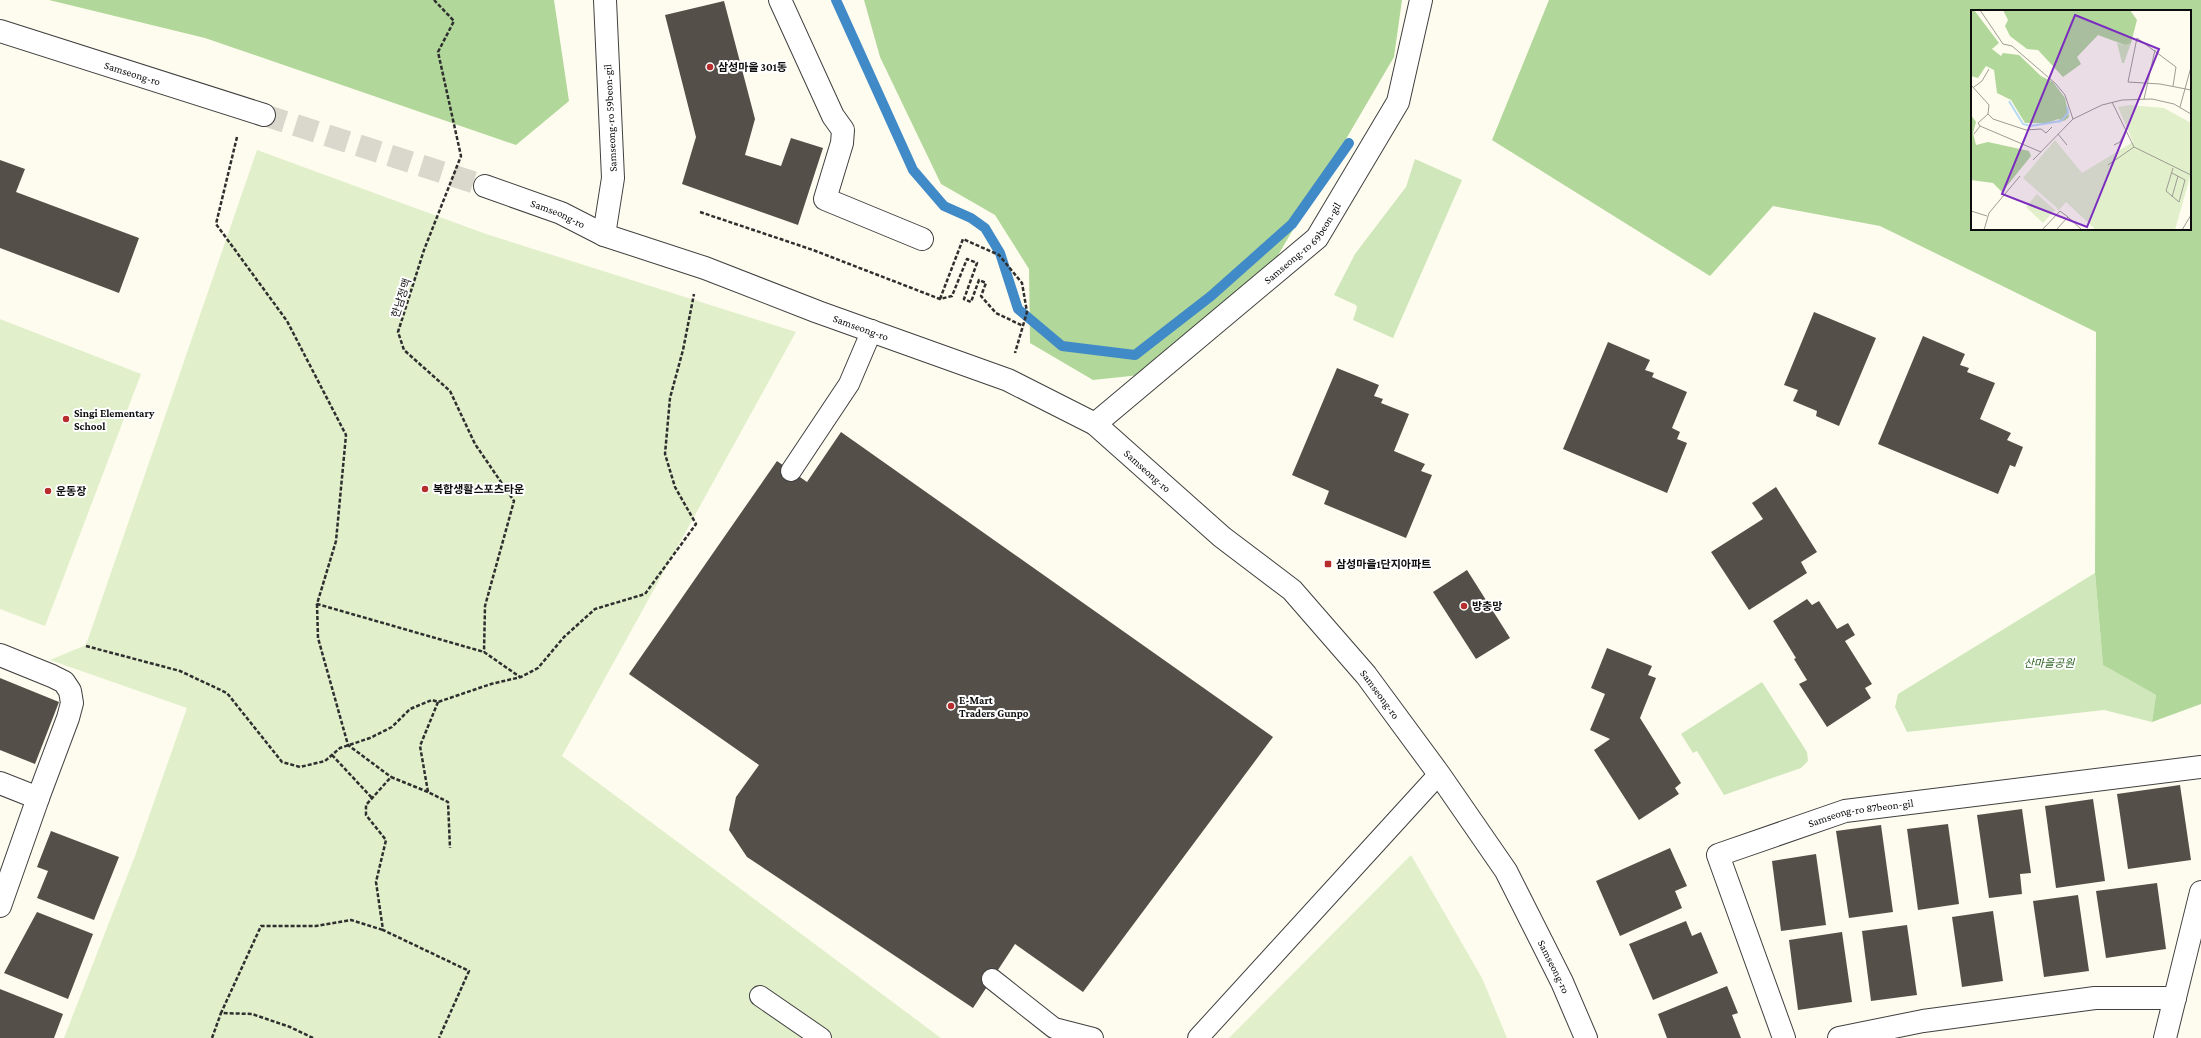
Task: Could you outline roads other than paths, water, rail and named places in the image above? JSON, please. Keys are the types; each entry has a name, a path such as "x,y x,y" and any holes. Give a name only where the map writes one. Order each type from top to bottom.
{"street":[{"name":"Samseong-ro 59beon-gil","path":"604,235 613,178 605,0"},
{"path":"780,0 833,116 844,130 842,143 825,199 922,239"},
{"name":"Samseong-ro 69beon-gil","path":"1095,424 1316,238 1398,102 1421,0"},
{"name":"Samseong-ro","path":"0,31 264,115"},
{"name":"Samseong-ro","path":"485,186 561,213 604,235 705,268 818,312 872,330 1008,380 1095,424 1222,537 1292,590 1366,675 1440,774 1506,871 1562,982 1586,1038"},
{"path":"0,655 64,682 70,691 72,703 68,718 0,906"},
{"name":"Samseong-ro 87beon-gil","path":"1784,1038 1718,855 1845,811 2201,767"},
{"path":"0,783 38,798"},
{"path":"2165,1038 2201,892"},
{"path":"1839,1038 1923,1021 2095,998 2175,998"}],"lane":[{"path":"791,471 849,384 872,330"},
{"path":"1195,1038 1440,774"},
{"path":"992,978 1054,1028 1093,1038"},
{"path":"760,996 821,1038"}],"waterway":[{"path":"836,0 913,170 944,206 971,218 985,228 1000,253 1018,309 1062,346 1135,355 1211,296 1292,224 1349,143"}],"tunnel":[{"path":"264,115 485,186"}],"place":[{"name":"삼성마을 301동","path":"710,67"},
{"name":"Singi Elementary School","path":"66,419"},
{"name":"복합생활스포츠타운","path":"425,489"},
{"name":"운동장","path":"48,491"},
{"name":"삼성마을1단지아파트","path":"1328,564"},
{"name":"방충망","path":"1464,606"},
{"name":"E-Mart Traders Gunpo","path":"951,706"}],"park label":[{"name":"산마을공원","path":"2049,663"}]}
